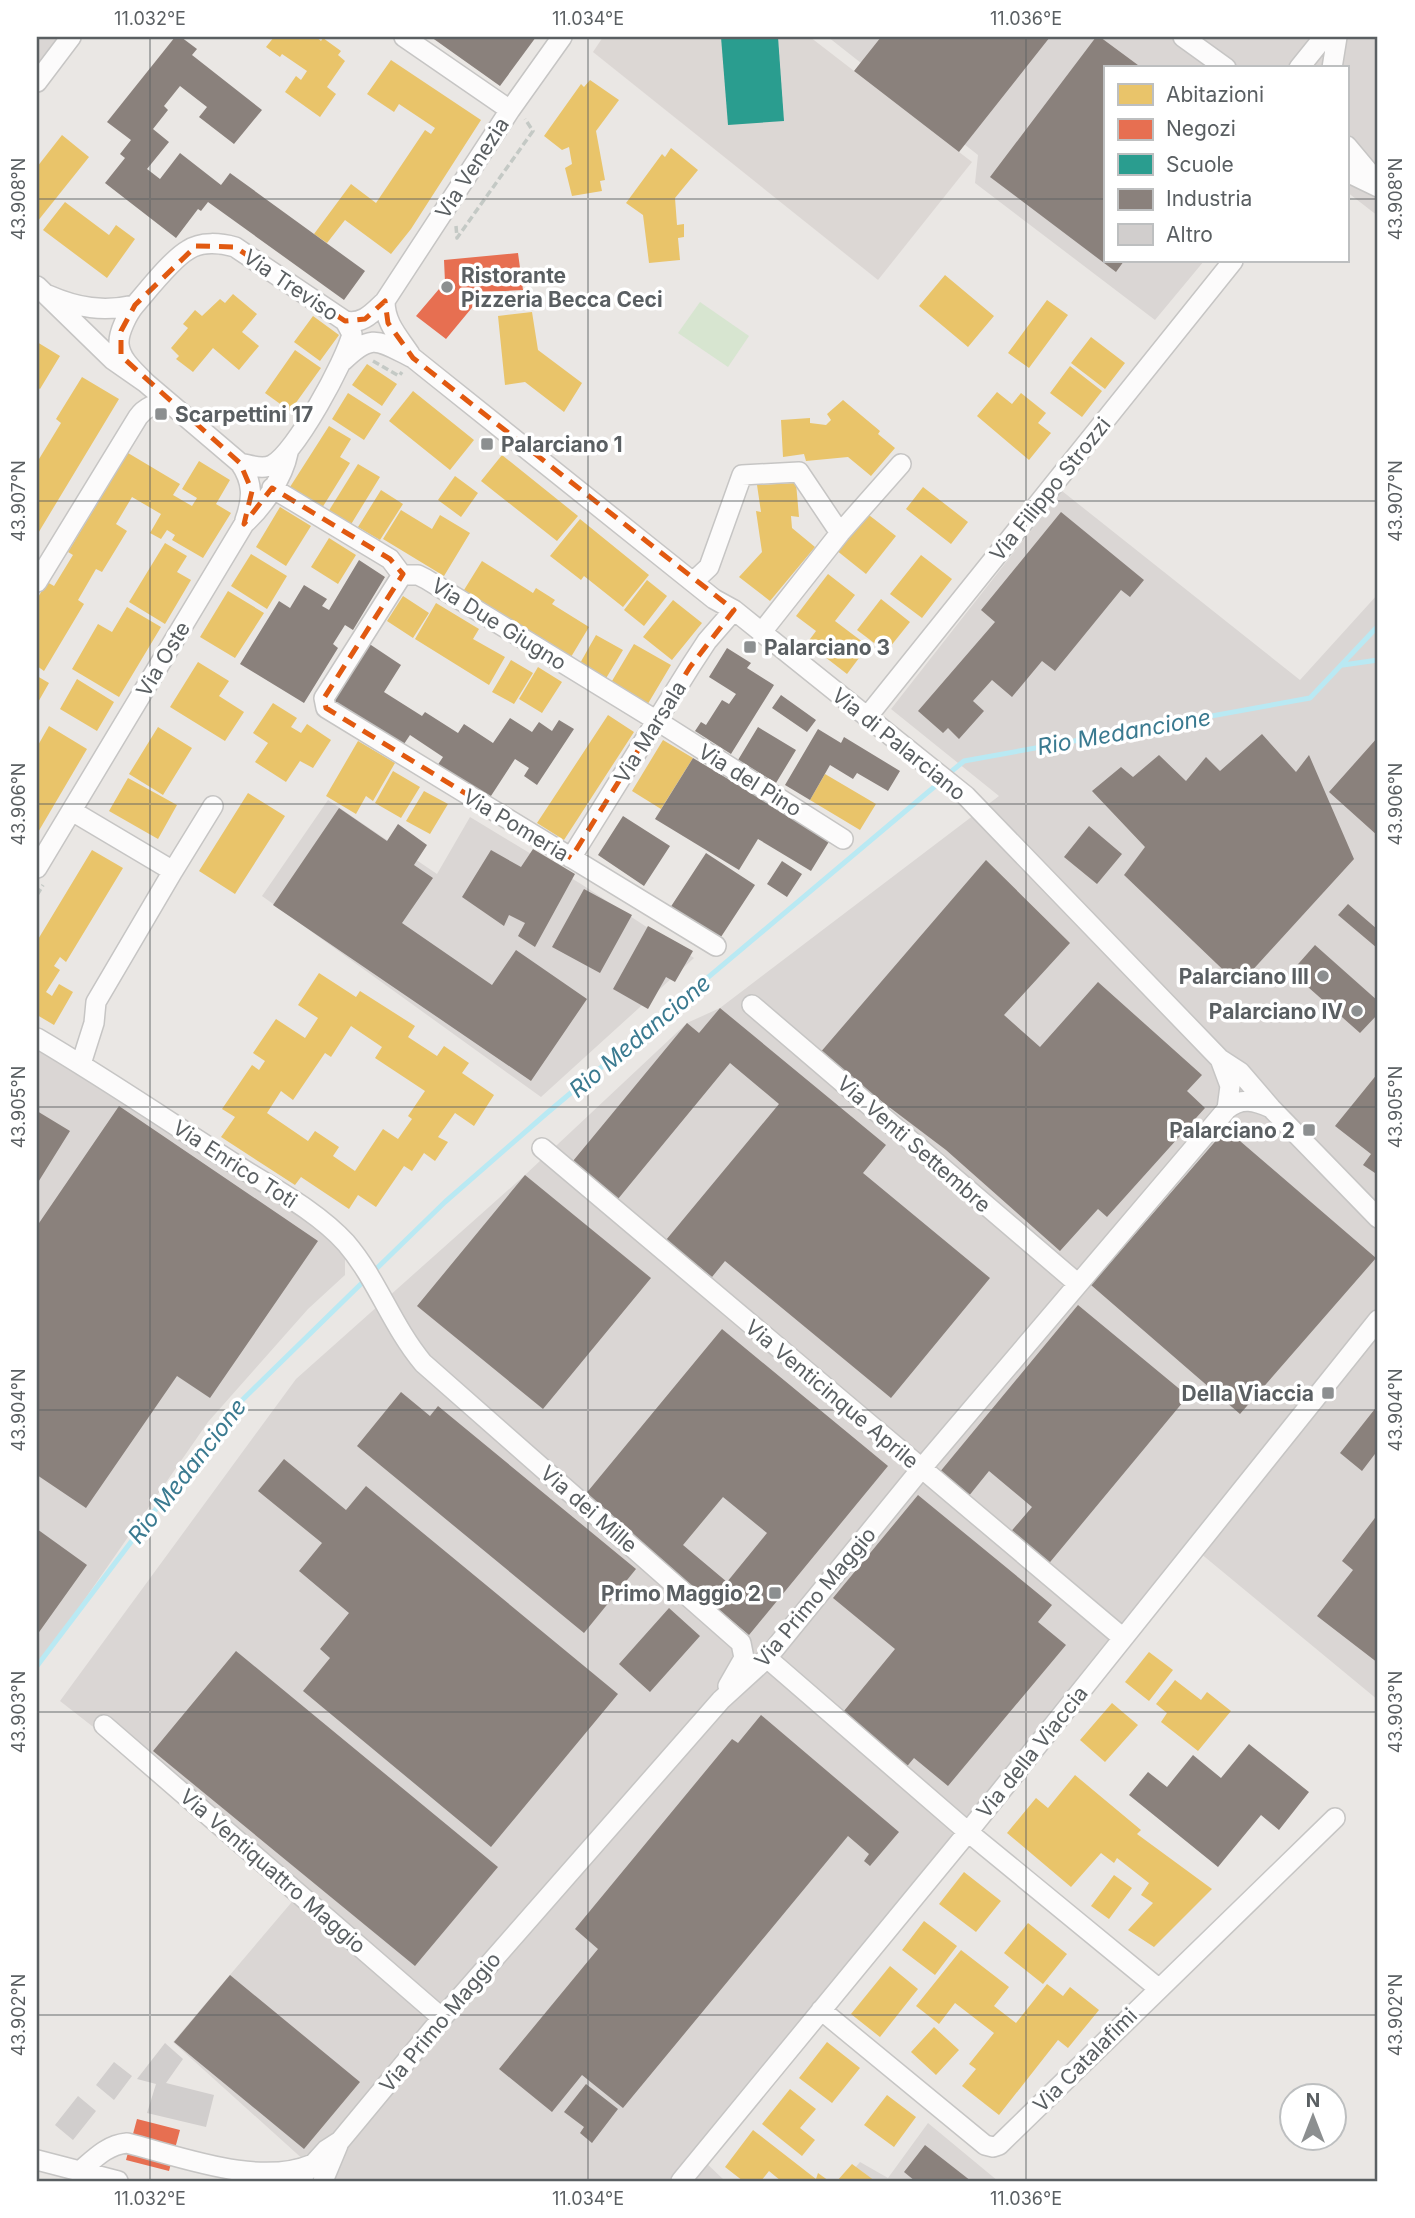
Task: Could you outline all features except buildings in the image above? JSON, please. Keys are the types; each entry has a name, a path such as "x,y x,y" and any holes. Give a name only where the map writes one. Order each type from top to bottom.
{"street":[{"path":"37,82 71,37"},
{"path":"404,37 510,110"},
{"name":"Via Venezia","path":"345,321 353,323 365,318 385,301 510,110 562,37"},
{"path":"1183,37 1223,66"},
{"path":"1301,66 1324,37"},
{"path":"1332,66 1337,37"},
{"path":"1348,147 1378,186"},
{"path":"1348,172 1378,186"},
{"name":"Via Treviso","path":"146,383 121,356 121,331 135,305 187,250 205,244 235,247 345,321"},
{"name":"Via Filippo Strozzi","path":"867,717 1232,262"},
{"path":"41,290 84,308 106,310 135,305"},
{"path":"41,290 113,360 146,383 240,463 249,477 252,491 250,509 244,524"},
{"path":"385,301 388,323 413,358"},
{"name":"Via Oste","path":"37,868 244,524 256,513 272,488 286,462 288,452 342,361 352,334 345,321"},
{"name":"Via di Palarciano","path":"363,343 375,341 413,358 714,600 734,610 966,796 1220,1059 1240,1072 1271,1108 1378,1217"},
{"name":"Via Oste","path":"342,361 363,343"},
{"path":"37,582 138,417 154,404 167,401"},
{"path":"240,463 270,466 288,452"},
{"path":"761,633 840,533 901,464"},
{"path":"693,582 709,567 743,475 799,472 840,533"},
{"name":"Via Due Giugno","path":"272,488 390,559 402,575 418,575 426,579 657,721"},
{"name":"Via Pomeria","path":"402,575 324,698 326,708 716,946"},
{"name":"Via Marsala","path":"571,858 708,641 734,610"},
{"name":"Via del Pino","path":"657,721 843,839"},
{"path":"81,1064 94,1023 96,1002 213,806"},
{"path":"72,811 173,871"},
{"name":"Via Venti Settembre","path":"752,1005 1077,1283"},
{"name":"Via Enrico Toti","path":"37,1038 320,1220 344,1241 358,1259 397,1327"},
{"path":"1220,1059 1230,1086 1227,1109"},
{"path":"1227,1109 1244,1100 1255,1101 1271,1108"},
{"name":"Via Primo Maggio","path":"298,2181 319,2172 326,2150 340,2141 442,2018 721,1700 767,1658 921,1469 1227,1109"},
{"name":"Via Venticinque Aprile","path":"542,1148 1123,1638"},
{"name":"Via della Viaccia","path":"681,2181 968,1832 1378,1320"},
{"name":"Via dei Mille","path":"397,1327 423,1363 741,1643 744,1658 721,1700"},
{"path":"767,1658 968,1832 1158,1988"},
{"name":"Via Ventiquattro Maggio","path":"104,1725 442,2018"},
{"name":"Via Catalafimi","path":"821,2010 985,2146 993,2147 1335,1818"},
{"path":"80,2171 103,2151 127,2143 235,2170 319,2172"},
{"path":"192,2159 202,2166 209,2181"},
{"path":"37,2160 118,2181"}],"highlighted area":[{"path":"196,246 235,247 345,321 365,319 385,301 388,323 413,358 734,610 690,667 571,858 326,708 324,698 403,574 390,559 272,488 244,524 252,491 240,463 121,356 121,331 135,305"}],"shaded area":[{"path":"37,37 74,37 37,82"},
{"path":"603,37 810,37 972,162 878,280 593,52"},
{"path":"828,37 1378,37 1378,216 1348,193 1348,66 1104,66 1104,262 1203,262 1155,320 975,183 978,155"},
{"path":"1062,491 1300,680 1378,594 1378,1700 1194,1548 701,2158 725,2181 327,2181 173,2042 302,1890 60,1701 296,1379 525,1175 687,1023 720,1008 999,796 891,709"},
{"path":"328,800 437,874 470,817 581,884 694,958 541,1097 262,896"},
{"path":"37,1046 323,1230 345,1253 345,1275 308,1309 208,1422 37,1668"},
{"path":"928,2123 998,2181 844,2181 860,2162 888,2178"}],"green space":[{"path":"700,302 749,336 728,367 678,333"}],"waterway":[{"name":"Rio Medancione","path":"947,775 964,761 1310,698 1378,626"},
{"path":"1343,665 1378,660"},
{"name":"Rio Medancione","path":"373,1272 445,1202 547,1113 940,782"},
{"name":"Rio Medancione","path":"37,1666 228,1414 366,1279"}],"place":[{"name":"Ristorante Pizzeria Becca Ceci","path":"447,287"},
{"name":"Scarpettini 17","path":"161,414"},
{"name":"Palarciano 1","path":"487,444"},
{"name":"Palarciano 3","path":"750,647"},
{"name":"Palarciano III","path":"1323,976"},
{"name":"Palarciano IV","path":"1357,1011"},
{"name":"Palarciano 2","path":"1309,1130"},
{"name":"Della Viaccia","path":"1328,1393"},
{"name":"Primo Maggio 2","path":"775,1593"}]}
